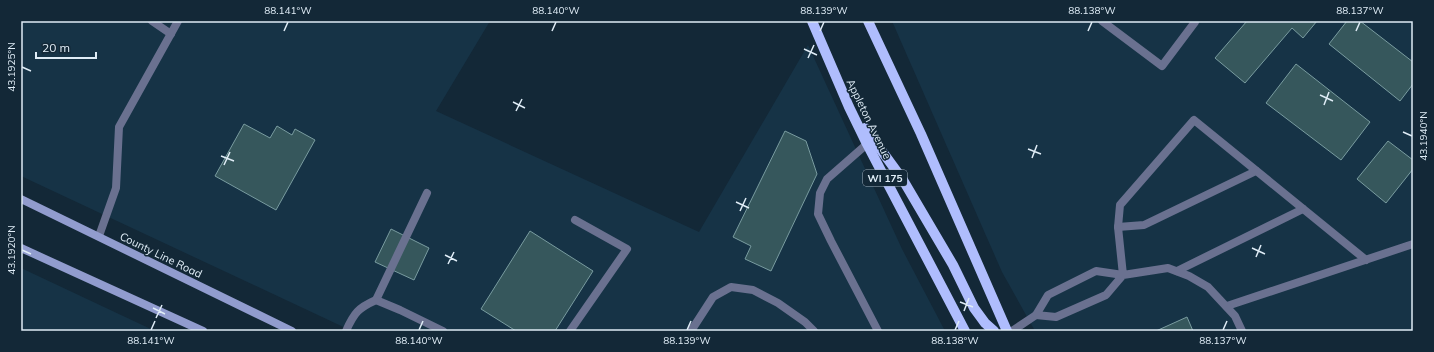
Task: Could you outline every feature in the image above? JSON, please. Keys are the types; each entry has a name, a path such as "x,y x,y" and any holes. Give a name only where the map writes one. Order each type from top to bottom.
{"main road":[{"name":"Appleton Avenue","path":"812,21 849,107 867,144 965,331"},
{"path":"868,21 920,134 1007,331"},
{"path":"849,107 903,180 953,265 974,308 985,323 994,331"},
{"name":"County Line Road","path":"21,198 292,331"},
{"path":"21,248 203,331"}],"lane":[{"path":"152,21 171,34"},
{"path":"99,236 116,188 119,126 178,21"},
{"path":"1102,21 1162,66 1195,22 1194,21"},
{"path":"1036,315 1056,317 1106,295 1123,275 1118,227 1120,204 1194,120 1366,260"},
{"path":"867,144 826,179 820,193 818,214 878,331"},
{"path":"1118,227 1144,225 1256,171"},
{"path":"346,331 352,317 362,306 376,300 427,192"},
{"path":"1177,272 1303,209"},
{"path":"570,331 627,249 575,220"},
{"path":"1227,306 1413,244"},
{"path":"1012,331 1036,315 1048,295 1096,271 1123,275 1168,268 1208,287 1235,316 1242,331"},
{"path":"691,331 712,297 731,287 753,290 778,303 805,322 814,331"},
{"path":"376,300 443,331"}],"shaded area":[{"path":"21,21 490,21 436,111 699,232 808,45 902,249 945,331 352,331 21,176"},
{"path":"892,21 1413,21 1413,331 1035,331 1002,272"},
{"path":"21,268 155,331 21,331"}],"building":[{"path":"1247,21 1317,21 1303,38 1292,28 1245,83 1215,58"},
{"path":"1347,21 1360,21 1413,62 1413,84 1400,101 1329,44"},
{"path":"1296,64 1370,122 1341,160 1266,103"},
{"path":"244,124 270,138 277,126 292,135 295,129 315,140 276,210 215,176"},
{"path":"785,131 806,141 817,174 771,271 745,259 751,246 733,237"},
{"path":"1388,141 1413,160 1413,169 1386,203 1357,179"},
{"path":"391,229 429,248 414,280 375,262"},
{"path":"530,231 593,271 555,331 516,331 481,309"},
{"path":"1187,317 1193,331 1156,331"}]}
